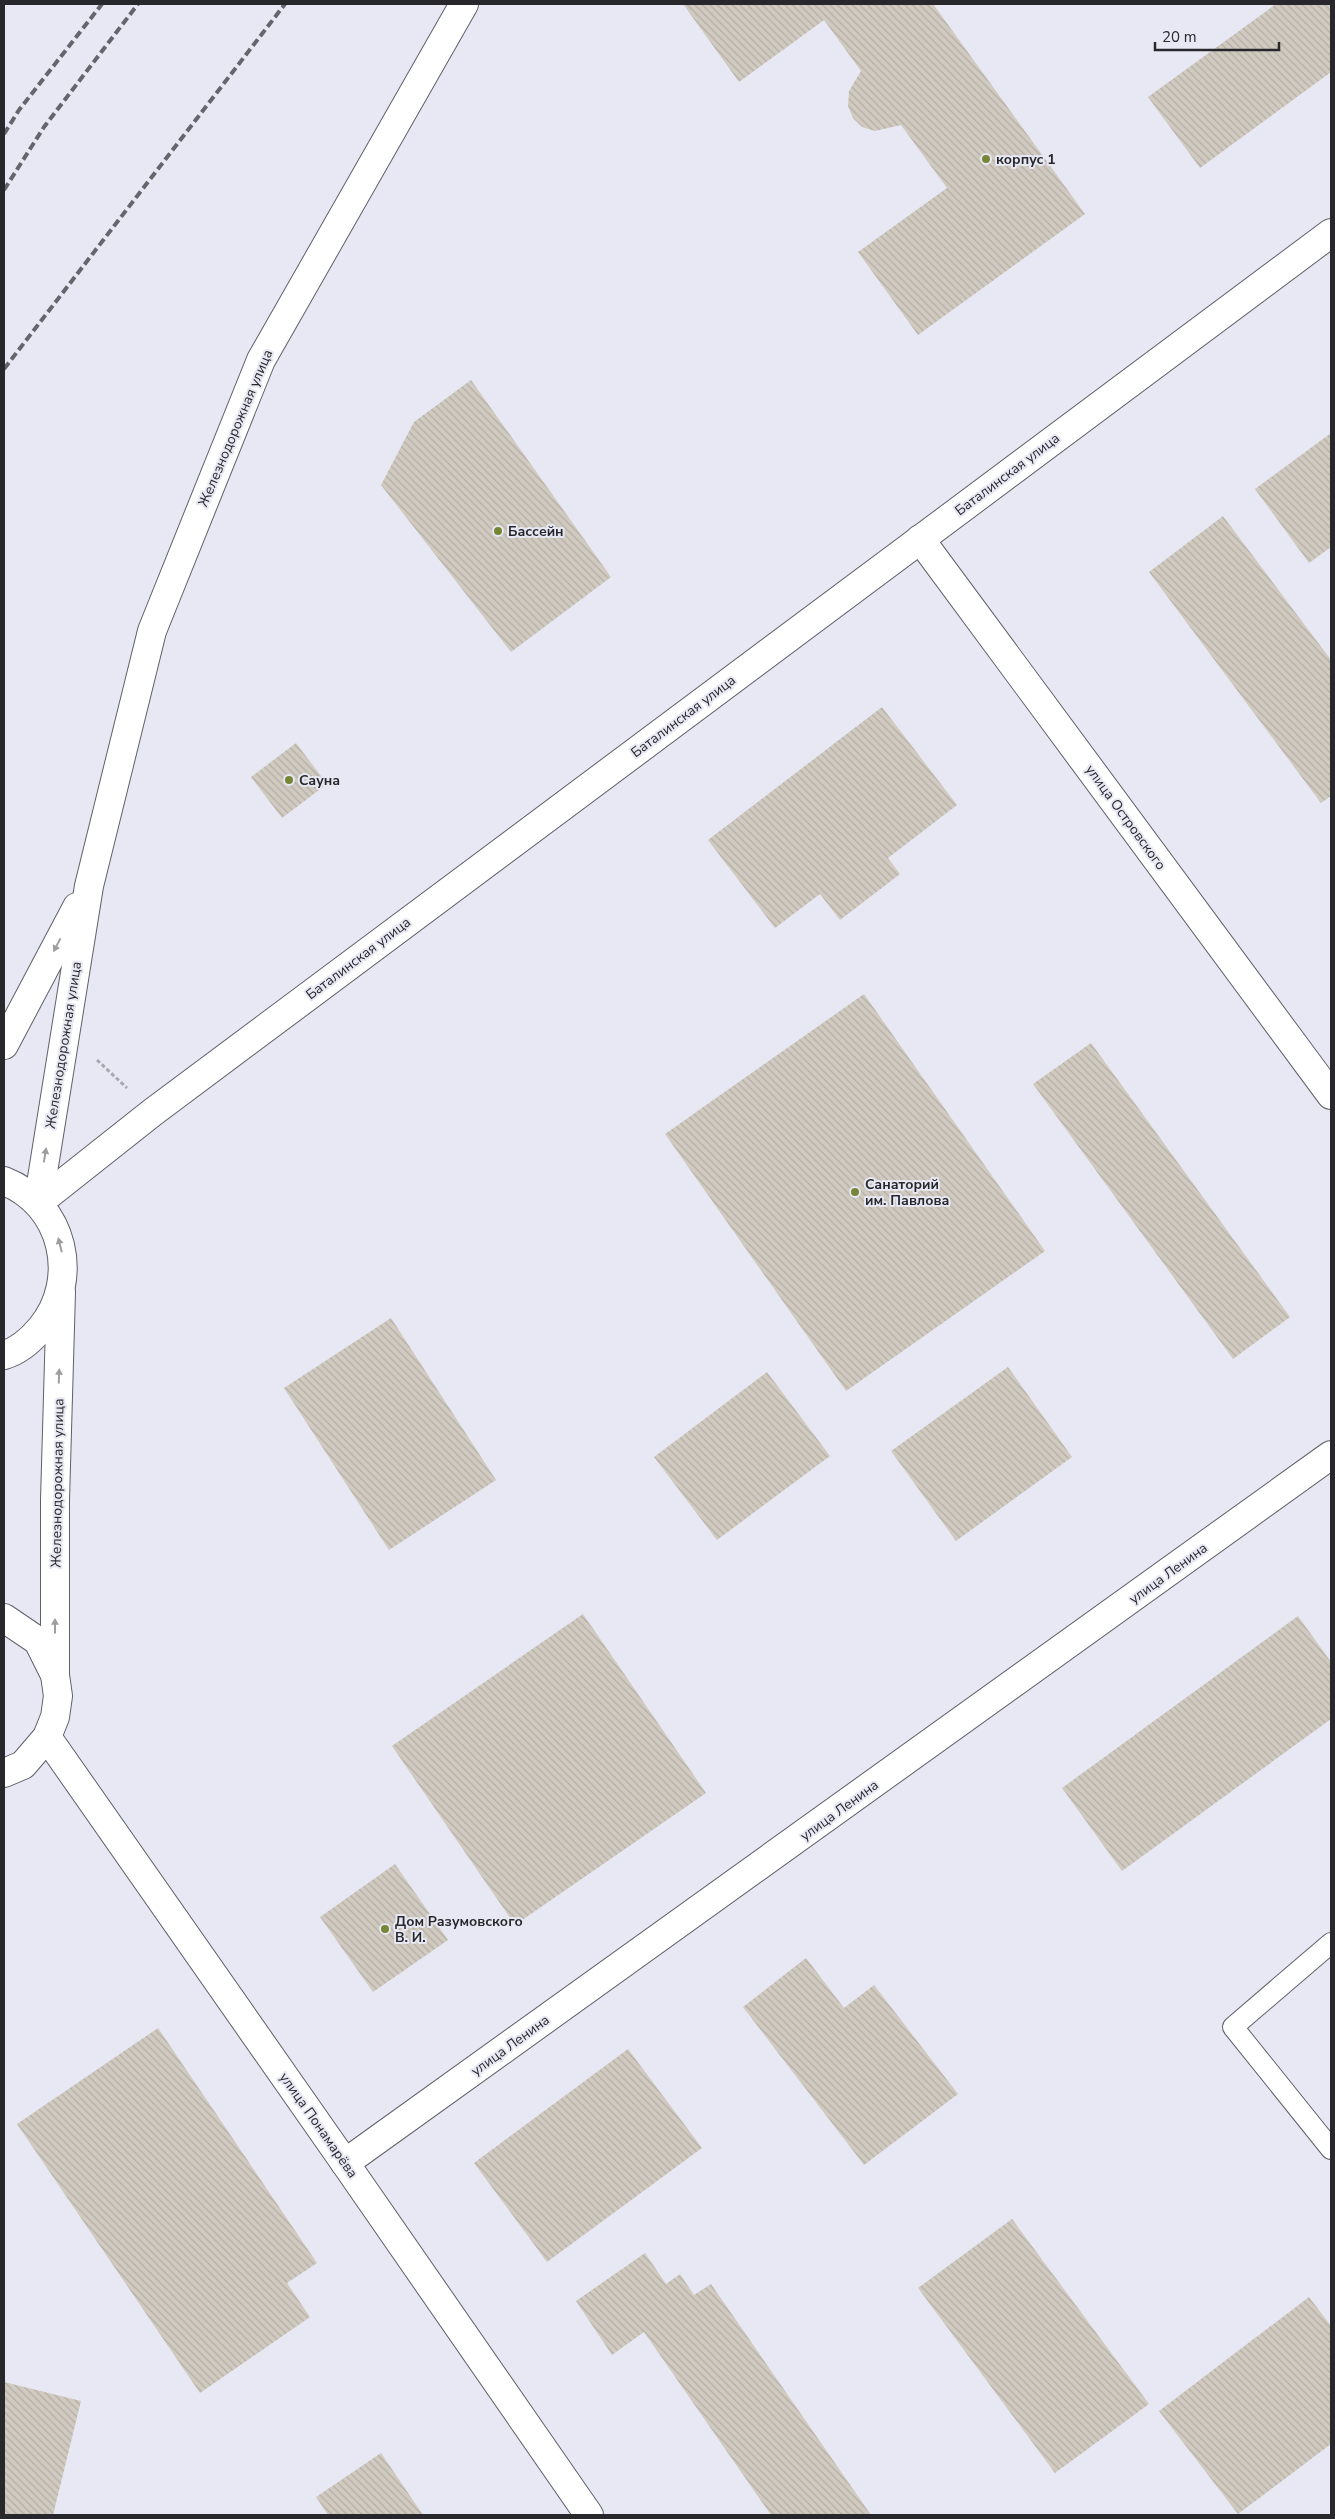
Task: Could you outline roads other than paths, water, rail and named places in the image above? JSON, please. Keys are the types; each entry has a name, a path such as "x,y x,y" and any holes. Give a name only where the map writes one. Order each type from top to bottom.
{"street":[{"name":"Железнодорожная улица","path":"38,1203 88,886 152,631 260,360 464,4"},
{"name":"Баталинская улица","path":"38,1203 153,1112 1331,233"},
{"name":"улица Островского","path":"920,539 1331,1095"},
{"name":"Железнодорожная улица","path":"4,1045 88,886"},
{"name":"Железнодорожная улица","path":"4,1181 15,1186 38,1203 56,1229 63,1260 55,1500 55,1675 57,1703 55,1717 47,1737 4,1789"},
{"path":"4,1355 32,1339 50,1317 61,1292"},
{"name":"улица Ленина","path":"345,2163 1331,1455"},
{"name":"Железнодорожная улица","path":"4,1618 38,1642 55,1675"},
{"name":"Железнодорожная улица","path":"4,1773 23,1765 47,1737"},
{"name":"улица Понамарёва","path":"47,1737 589,2515"}],"lane":[{"path":"1331,1943 1233,2027 1331,2149"}],"railway":[{"path":"4,134 19,110 102,4"},
{"path":"4,190 44,127 138,4"},
{"path":"4,369 285,4"}],"place":[{"name":"корпус 1","path":"986,159"},
{"name":"Бассейн","path":"498,531"},
{"name":"Сауна","path":"289,780"},
{"name":"Санаторий им. Павлова","path":"855,1192"},
{"name":"Дом Разумовского В. И.","path":"385,1929"}]}
